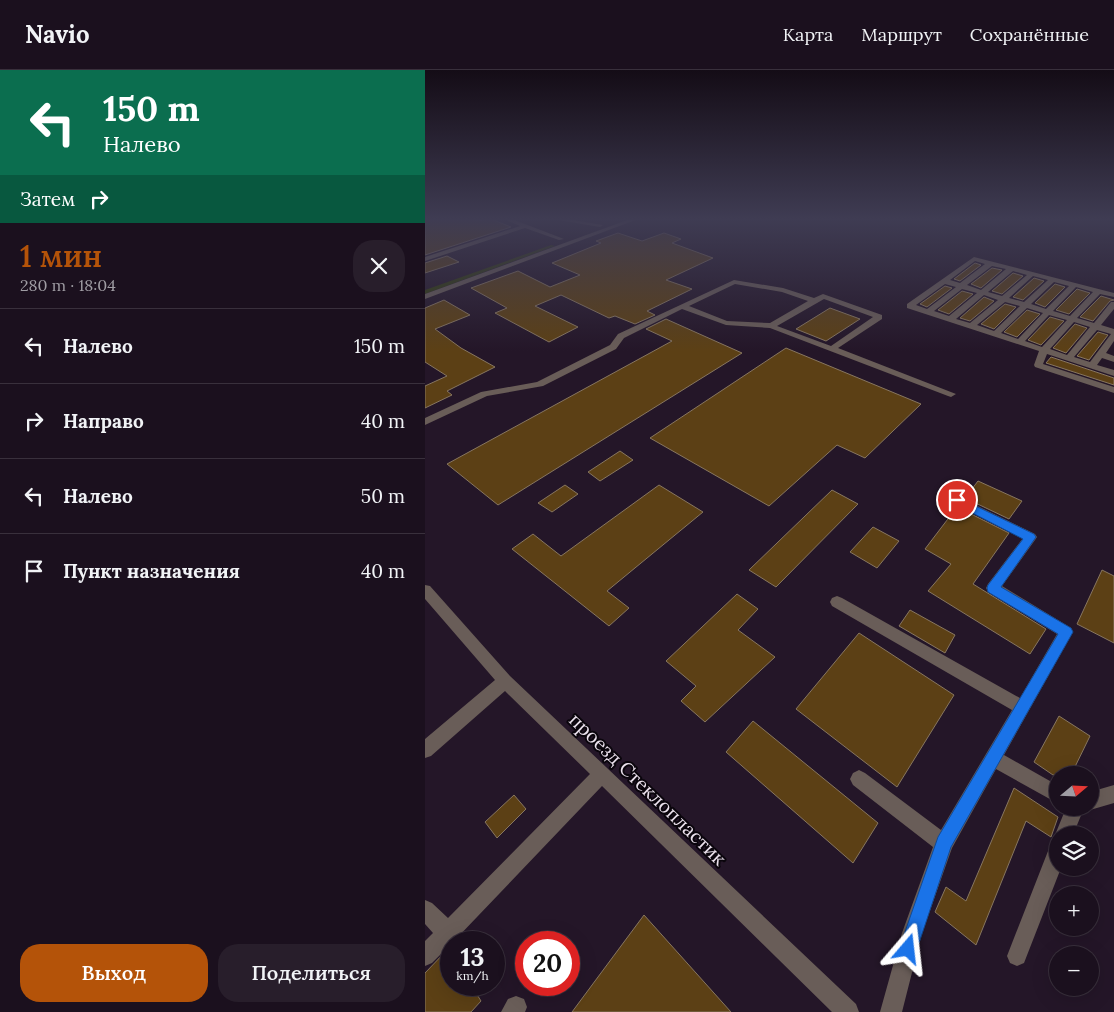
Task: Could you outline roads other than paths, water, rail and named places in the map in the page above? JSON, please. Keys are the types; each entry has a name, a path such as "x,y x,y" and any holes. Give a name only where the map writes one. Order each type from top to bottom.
{"street":[{"path":"425,289 496,263"},
{"path":"425,297 517,263"},
{"path":"969,263 910,306 1114,373"},
{"path":"928,312 991,263 1114,295"},
{"path":"951,319 1011,269"},
{"path":"972,326 1032,274"},
{"path":"995,334 1053,279"},
{"path":"944,281 1114,333 1092,366"},
{"path":"425,422 483,394 540,384 613,347 621,336 734,282 783,290 814,301"},
{"path":"1019,342 1074,285"},
{"path":"1098,291 1044,350 1038,364 1114,390"},
{"path":"771,326 823,296 879,317 832,349"},
{"path":"1069,358 1114,304"},
{"path":"683,306 726,323 771,326 951,394"},
{"path":"1100,354 1114,359"},
{"path":"891,1012 912,933 944,843 1066,632 993,588 1031,537 957,500"},
{"name":"проезд Стеклопластик","path":"425,590 505,681 848,1012"},
{"path":"837,602 1023,708"},
{"path":"425,750 505,681"},
{"path":"994,759 1049,790"},
{"path":"450,931 602,774"},
{"path":"859,780 944,843"},
{"path":"1099,798 1114,794"},
{"path":"1017,956 1049,874"},
{"path":"425,910 446,931"},
{"path":"425,956 440,941"}]}
